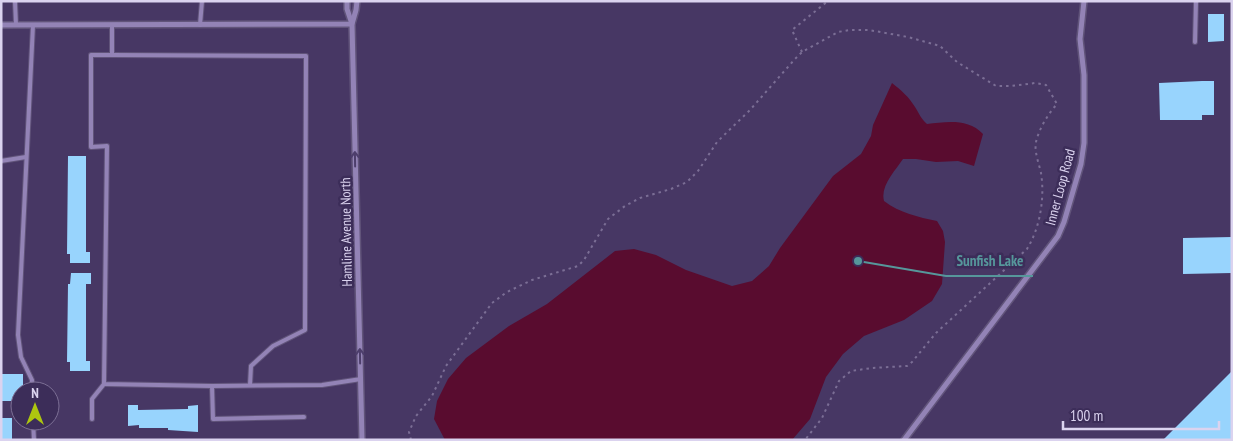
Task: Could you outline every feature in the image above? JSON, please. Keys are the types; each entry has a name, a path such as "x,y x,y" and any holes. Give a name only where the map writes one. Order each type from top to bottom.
{"street":[{"name":"Hamline Avenue North","path":"347,1 347,9 352,24 362,440"},
{"name":"Hamline Avenue North","path":"352,24 357,1"},
{"name":"Inner Loop Road","path":"904,440 1058,236 1064,222 1081,164 1084,143 1084,75 1080,39 1084,1"},
{"path":"1,25 352,24"}],"lane":[{"path":"15,1 16,25"},
{"path":"200,25 202,1"},
{"path":"1194,42 1196,1"},
{"path":"32,381 22,358 18,334 33,25"},
{"path":"112,25 112,55"},
{"path":"92,419 92,399 104,384 106,146 91,147 90,55 306,56 305,330 273,346 251,366 250,385"},
{"path":"1,161 26,157"},
{"path":"104,384 212,386 322,385 361,379"},
{"path":"212,386 212,419 304,417"}],"path":[{"path":"802,52 792,30 828,1"},
{"path":"410,438 409,432 416,416 432,396 446,366 492,302 507,292 532,280 578,266 584,260 608,220 625,206 640,198 687,182 698,171 717,142 750,110 802,52 838,32 869,30 908,37 940,46 956,62 996,86 1035,83 1046,85 1056,104 1050,112 1035,144 1041,176 1041,198 1034,237 1027,249 936,333 907,366 850,370 839,381 822,418 805,440"}],"shaded area":[{"path":"892,83 913,103 927,124 964,123 971,125 983,134 974,166 958,161 936,162 903,159 884,190 884,201 896,209 937,221 943,231 945,242 942,284 932,301 904,320 864,336 843,354 826,377 810,419 792,440 445,440 434,419 437,401 448,379 466,358 509,326 547,304 615,251 634,249 656,255 686,270 732,286 752,281 769,266 833,176 861,154 871,136 873,125"}],"building":[{"path":"1208,14 1224,14 1224,41 1208,42"},
{"path":"1214,81 1214,115 1202,115 1202,120 1160,120 1159,83"},
{"path":"68,156 86,156 86,252 90,252 90,263 70,263 70,254 67,254"},
{"path":"1232,237 1232,273 1183,274 1183,238"},
{"path":"71,273 91,273 91,284 86,284 86,361 90,361 90,371 70,371 70,362 67,362 68,284 70,284"},
{"path":"1232,371 1232,440 1163,440"},
{"path":"1,374 23,374 23,381 10,381 10,401 1,401"},
{"path":"128,405 138,405 138,410 188,409 188,406 198,405 198,432 168,430 168,428 139,428 139,425 128,426"},
{"path":"1,418 10,418 12,440 1,440"}],"place":[{"name":"Sunfish Lake","path":"858,261"}]}
